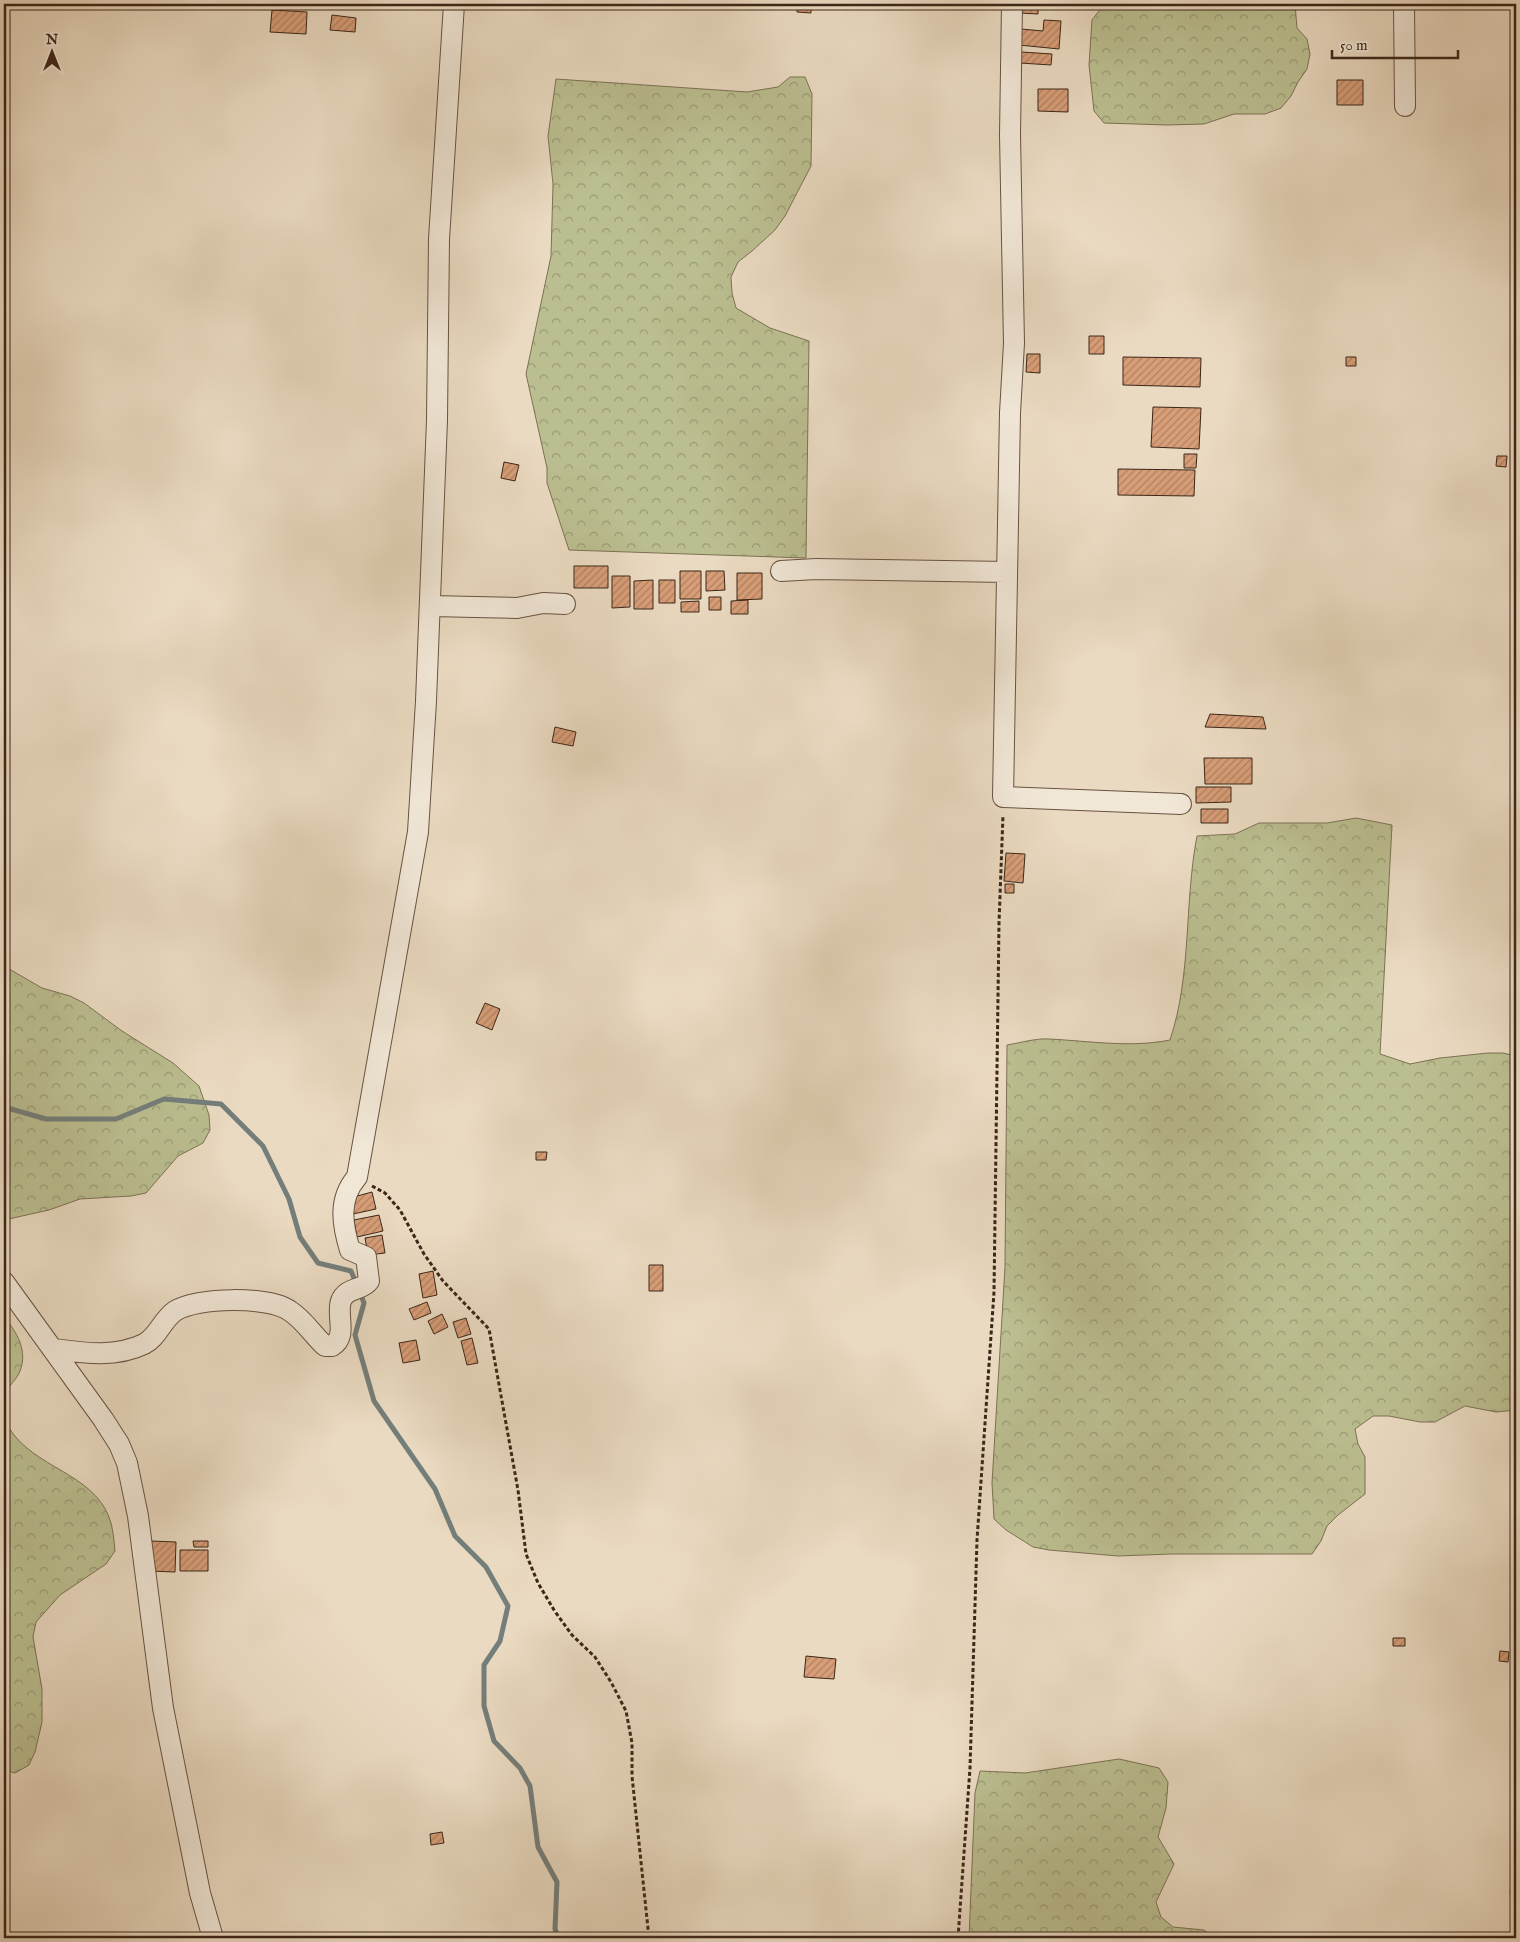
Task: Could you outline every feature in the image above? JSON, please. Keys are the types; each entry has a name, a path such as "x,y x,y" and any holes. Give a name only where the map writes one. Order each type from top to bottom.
{"street":[{"path":"54,1349 92,1354 126,1350 151,1340 164,1322 177,1310 214,1301 243,1300 270,1302 282,1306 301,1320 325,1346 332,1346 338,1340 340,1334 341,1300 369,1281 366,1257 350,1250 343,1217 347,1188 357,1177 418,832 438,420 439,239 454,4"},
{"path":"1012,4 1010,144 1014,343 1010,413 1003,797 1181,804"},
{"path":"1404,4 1405,106"},
{"path":"781,571 1007,572"},
{"path":"430,606 517,608 543,603 564,604"},
{"path":"4,1282 107,1425 119,1444 127,1462 138,1516 162,1708 198,1883 214,1938"}],"path":[{"path":"958,1938 970,1768 976,1540 994,1292 999,923 1003,797"},
{"path":"357,1177 385,1193 400,1210 424,1254 443,1281 490,1329 518,1490 526,1554 538,1583 554,1610 572,1635 594,1657 611,1682 626,1710 632,1743 632,1776 649,1938"}],"green space":[{"path":"1107,4 1295,4 1297,28 1307,39 1310,54 1307,69 1291,96 1281,108 1265,114 1234,114 1204,124 1104,123 1094,111 1089,65 1092,20 1102,7"},
{"path":"790,77 805,77 812,94 811,166 785,216 775,230 738,262 731,277 732,293 736,308 770,328 809,341 806,558 569,550 547,483 547,468 526,374 551,256 553,184 548,136 556,79 747,92 778,87"},
{"path":"1356,818 1392,825 1380,1054 1410,1064 1440,1058 1488,1053 1503,1053 1516,1056 1516,1410 1496,1412 1465,1406 1435,1422 1420,1422 1389,1416 1373,1416 1355,1429 1358,1444 1365,1457 1365,1494 1327,1526 1321,1541 1312,1554 1118,1556 1033,1547 1006,1530 994,1519 992,1483 1005,1267 1007,1045 1044,1039 1125,1044 1170,1040 1182,990 1190,887 1197,836 1235,834 1259,823 1327,823"},
{"path":"4,966 42,988 70,996 84,1003 122,1031 173,1063 199,1086 209,1115 210,1130 203,1143 178,1156 146,1193 131,1196 80,1199 49,1210 4,1220"},
{"path":"4,1317 17,1335 23,1356 19,1374 4,1393"},
{"path":"4,1406 9,1428 20,1442 33,1453 90,1490 101,1502 109,1517 115,1551 106,1564 60,1595 36,1622 33,1637 42,1689 42,1722 35,1752 29,1765 15,1773 4,1770"},
{"path":"1119,1759 1159,1768 1168,1782 1166,1808 1158,1837 1174,1864 1156,1902 1161,1917 1173,1927 1204,1930 1215,1938 969,1938 975,1793 980,1771 1025,1773"},
{"path":"1516,1857 1516,1916 1510,1893"}],"building":[{"path":"797,4 811,4 811,13 797,12"},
{"path":"1020,4 1038,4 1038,14 1019,13"},
{"path":"272,10 307,12 306,34 270,32"},
{"path":"332,15 356,18 355,32 330,30"},
{"path":"1044,20 1061,21 1059,49 1019,45 1021,29 1043,31"},
{"path":"1021,52 1052,54 1051,65 1020,63"},
{"path":"1337,80 1363,80 1363,105 1337,105"},
{"path":"1038,89 1068,89 1068,112 1038,111"},
{"path":"1089,336 1104,336 1104,354 1089,354"},
{"path":"1027,354 1040,354 1040,373 1026,372"},
{"path":"1123,357 1201,358 1200,387 1123,385"},
{"path":"1346,357 1356,357 1356,366 1346,366"},
{"path":"1153,407 1201,408 1199,449 1151,447"},
{"path":"1184,454 1197,454 1196,468 1184,468"},
{"path":"1497,456 1507,456 1506,467 1496,466"},
{"path":"504,462 519,465 515,481 501,478"},
{"path":"1118,469 1195,470 1194,496 1118,495"},
{"path":"574,566 608,566 608,588 574,588"},
{"path":"680,571 701,571 701,599 680,599"},
{"path":"706,571 724,571 725,590 706,591"},
{"path":"737,573 762,573 762,599 737,600"},
{"path":"612,576 630,576 630,607 612,608"},
{"path":"653,580 653,609 634,609 634,581"},
{"path":"659,580 675,580 675,603 659,603"},
{"path":"709,597 721,597 721,610 709,610"},
{"path":"748,600 748,614 731,614 731,601"},
{"path":"699,601 699,612 681,612 681,602"},
{"path":"1210,714 1263,717 1266,729 1205,727"},
{"path":"555,727 576,732 573,746 552,742"},
{"path":"1204,758 1252,758 1252,784 1205,784"},
{"path":"1196,787 1231,787 1231,802 1196,803"},
{"path":"1201,809 1228,809 1228,823 1201,823"},
{"path":"1006,853 1025,854 1023,883 1004,881"},
{"path":"1005,884 1014,884 1014,893 1005,893"},
{"path":"485,1003 500,1009 492,1030 476,1023"},
{"path":"536,1152 547,1152 546,1160 536,1160"},
{"path":"372,1192 376,1209 353,1214 350,1198"},
{"path":"379,1215 383,1231 357,1237 354,1220"},
{"path":"382,1235 385,1253 368,1255 365,1238"},
{"path":"649,1265 663,1265 663,1291 649,1291"},
{"path":"433,1271 437,1295 423,1298 419,1274"},
{"path":"427,1302 431,1313 414,1320 409,1309"},
{"path":"442,1314 448,1327 434,1334 428,1321"},
{"path":"466,1318 471,1334 458,1338 453,1322"},
{"path":"472,1338 478,1363 467,1365 461,1341"},
{"path":"416,1340 420,1360 403,1363 399,1343"},
{"path":"151,1541 176,1542 175,1572 150,1571"},
{"path":"193,1541 208,1541 208,1547 194,1547"},
{"path":"180,1550 208,1550 208,1571 180,1571"},
{"path":"1393,1638 1405,1638 1405,1646 1393,1646"},
{"path":"1500,1651 1509,1652 1508,1662 1499,1661"},
{"path":"806,1656 836,1659 834,1679 804,1677"},
{"path":"442,1832 444,1843 431,1845 430,1834"}],"waterway":[{"path":"4,1107 46,1119 116,1119 164,1099 221,1104 263,1146 289,1199 300,1237 318,1263 351,1271 357,1285"},
{"path":"360,1293 364,1303 355,1335 374,1401 435,1489 455,1536 486,1567 508,1606 500,1641 484,1665 484,1706 494,1741 520,1768 530,1786 538,1847 557,1882 555,1929 559,1938"}]}
